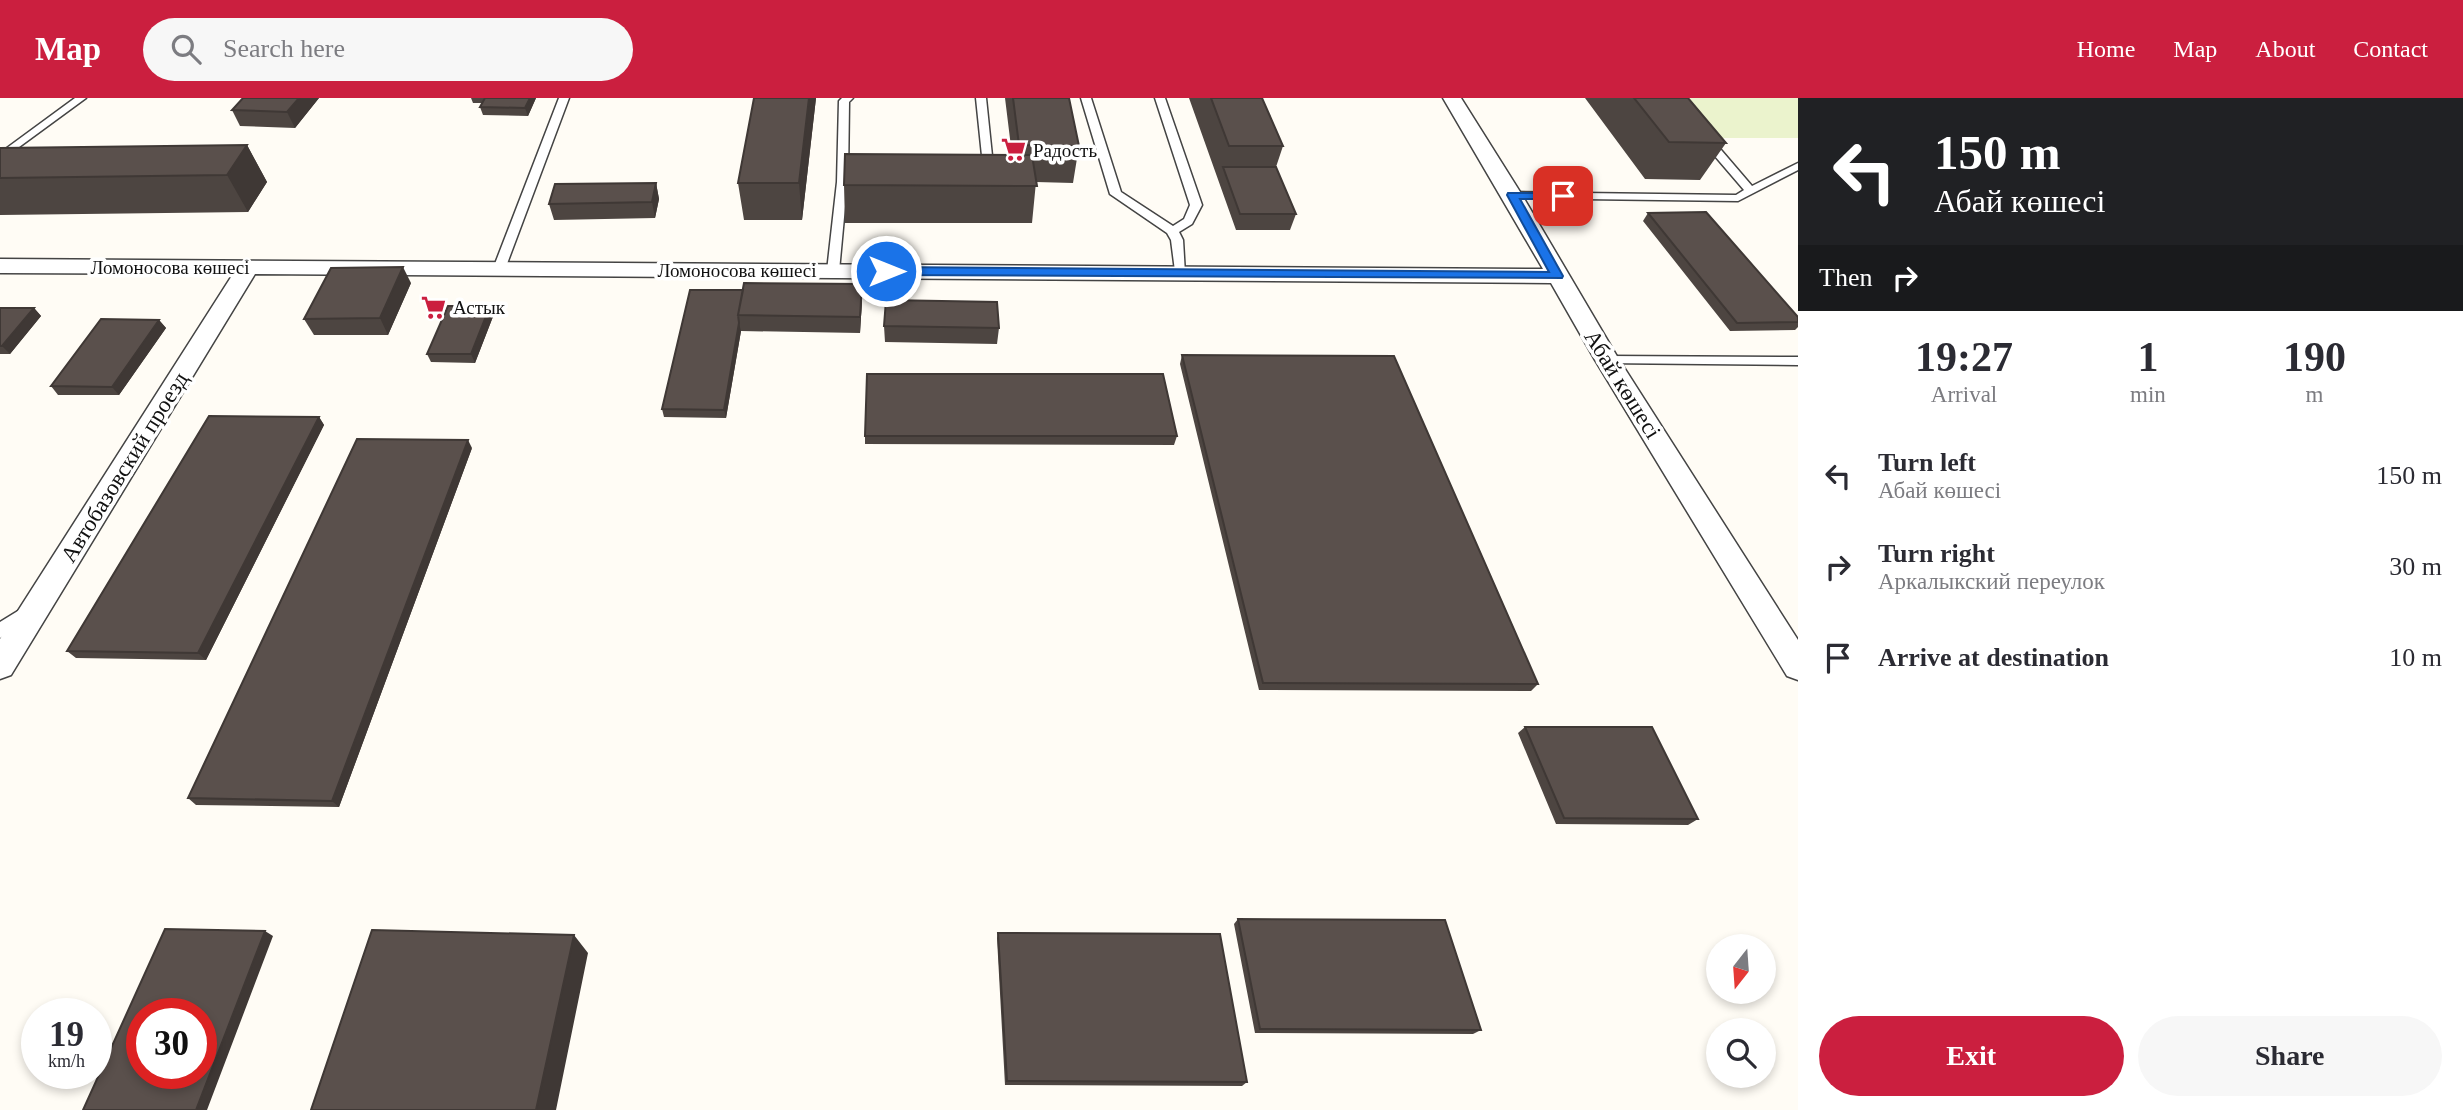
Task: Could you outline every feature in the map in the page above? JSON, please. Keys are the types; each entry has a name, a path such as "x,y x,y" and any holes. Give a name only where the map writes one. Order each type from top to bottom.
{"street":[{"name":"Абай көшесі","path":"1452,98 1512,195 1607,360 1798,667"},
{"name":"Ломоносова көшесі","path":"0,266 1181,271 1557,276"},
{"name":"Автобазовский проезд","path":"0,666 248,268"}],"lane":[{"path":"0,158 81,98"},
{"path":"499,269 564,98"},
{"path":"833,271 842,182 844,101 848,98"},
{"path":"981,98 990,167 989,176 981,180"},
{"path":"1086,98 1116,194 1172,231 1177,240 1181,271"},
{"path":"1160,98 1196,205 1193,218 1187,225 1172,231"},
{"path":"1697,129 1751,190"},
{"path":"1512,195 1738,198 1798,166"},
{"path":"842,182 870,182"},
{"path":"1607,360 1798,361"},
{"path":"0,631 40,603"}],"green space":[{"path":"1677,98 1798,98 1798,138 1715,138"}],"building":[{"path":"243,98 299,98 287,112 232,110"},
{"path":"485,98 530,98 525,108 480,107"},
{"path":"754,98 809,98 799,183 738,183"},
{"path":"1013,98 1069,98 1079,146 1019,145"},
{"path":"1211,98 1262,98 1283,146 1229,146"},
{"path":"1634,98 1688,98 1726,143 1669,142"},
{"path":"247,145 227,175 0,178 0,148"},
{"path":"845,154 1032,155 1037,186 844,185"},
{"path":"1223,167 1276,167 1296,214 1240,214"},
{"path":"656,183 652,202 549,204 555,184"},
{"path":"1706,212 1798,317 1798,322 1737,323 1648,213"},
{"path":"403,267 380,318 304,319 331,268"},
{"path":"744,283 862,284 860,317 738,315"},
{"path":"690,290 743,290 724,410 662,409"},
{"path":"886,300 997,302 999,328 884,326"},
{"path":"448,306 490,306 471,354 427,354"},
{"path":"0,308 34,308 2,346 0,346"},
{"path":"101,319 159,320 112,387 51,386"},
{"path":"1182,355 1394,356 1538,684 1263,683"},
{"path":"867,374 1163,374 1177,436 865,436"},
{"path":"209,416 319,417 198,653 67,651"},
{"path":"357,439 468,440 332,801 188,798"},
{"path":"1525,727 1652,727 1698,819 1564,818"},
{"path":"1238,919 1445,920 1481,1030 1260,1029"},
{"path":"165,929 265,931 217,1056 217,998 134,998"},
{"path":"372,930 574,935 536,1110 311,1110"},
{"path":"998,933 1220,934 1247,1082 1007,1081"},
{"path":"126,1015 126,1089 204,1089 196,1110 83,1110 93,1089 112,1089 112,1046"}],"place":[{"name":"Радость","path":"1013,150"},
{"name":"Астык","path":"433,307"}],"route":[{"path":"886,271 1181,271 1557,276 1512,195 1563,196"}]}
